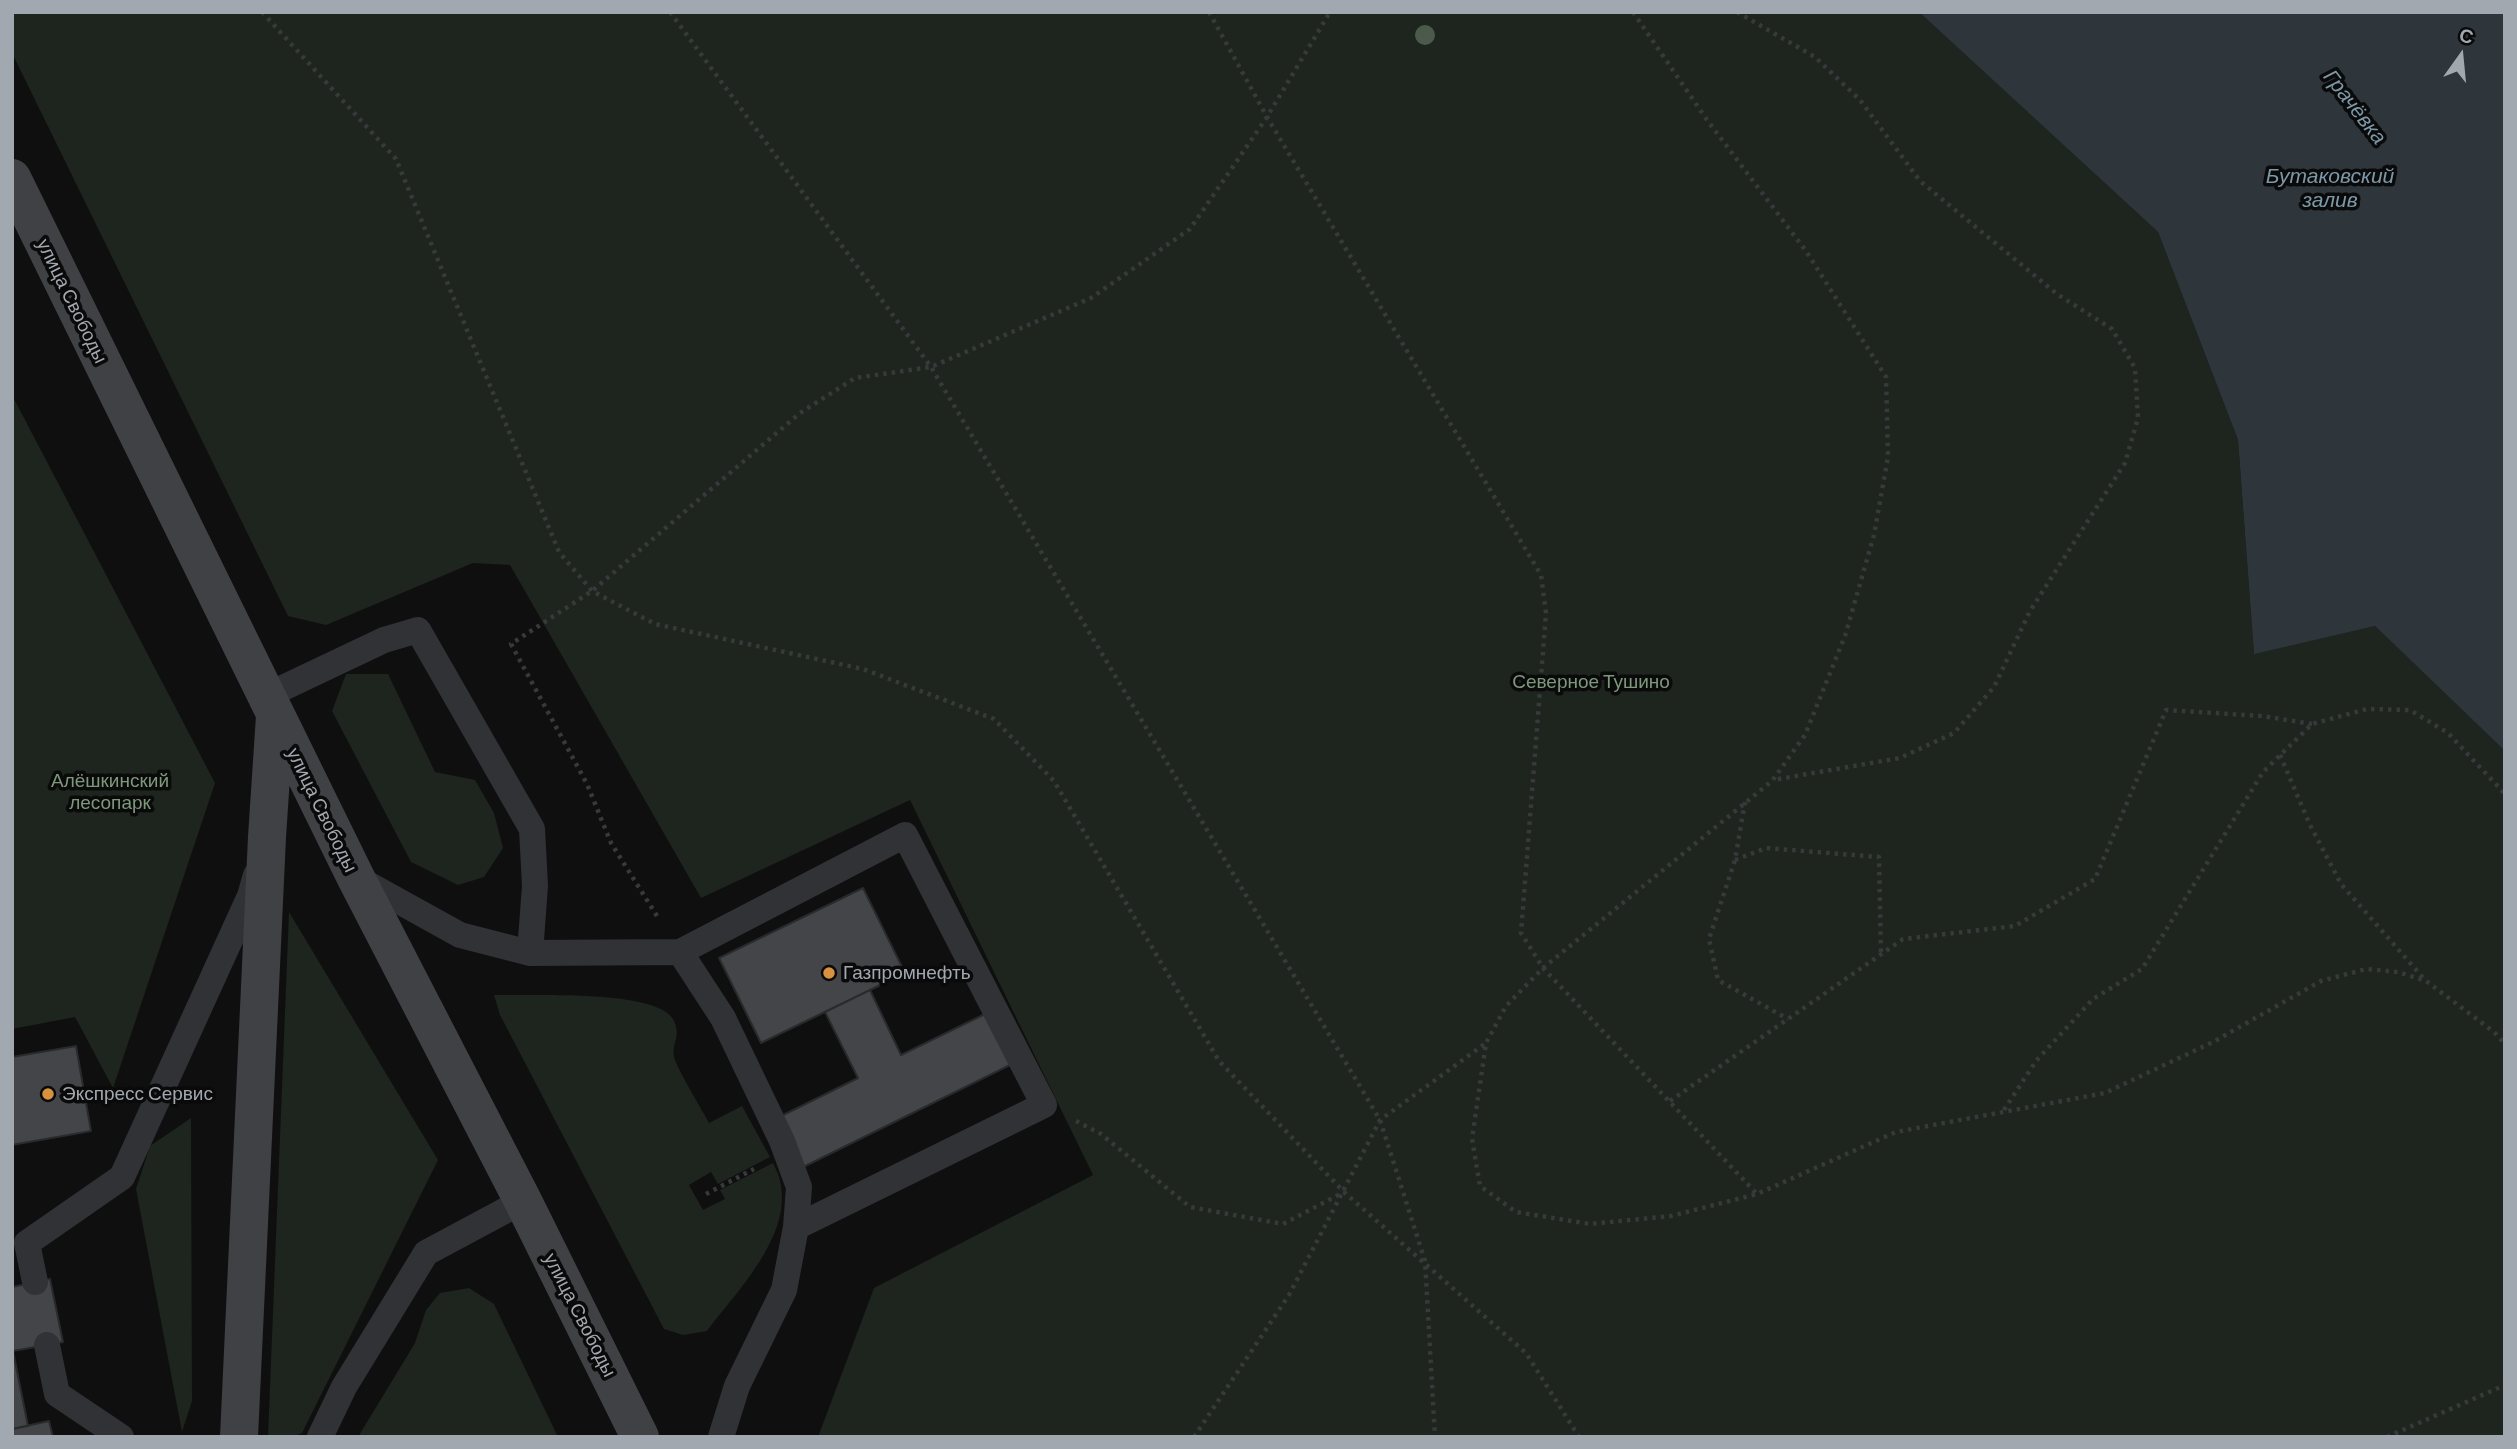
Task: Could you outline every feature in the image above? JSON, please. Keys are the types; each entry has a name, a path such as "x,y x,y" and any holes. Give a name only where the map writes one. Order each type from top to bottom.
{"main road":[{"name":"улица Свободы","path":"12,178 356,878 523,1201 640,1437"},
{"path":"239,1437 267,836 270,705"}],"lane":[{"path":"270,705 384,640 418,630 532,829 535,886 530,953"},
{"path":"356,878 460,934 530,953 680,952 905,835 1044,1105 796,1227"},
{"path":"35,1282 27,1243 122,1177 250,896 267,836"},
{"path":"680,952 723,1018 786,1152 799,1187 796,1227 784,1290 737,1386 721,1437"},
{"path":"320,1437 344,1387 426,1253 523,1201"},
{"path":"47,1345 57,1394 121,1437"}],"path":[{"path":"262,12 396,159 559,552 592,592 655,624 863,669 994,719 1055,781 1219,1061 1345,1192 1525,1353 1579,1437"},
{"path":"670,12 931,367 1380,1121 1425,1261 1435,1437"},
{"path":"1209,12 1267,117 1541,575 1546,613 1521,933 1543,968 1757,1194"},
{"path":"680,952 611,843 587,784 511,644 592,592 800,413 855,378 931,367 1091,298 1190,229 1267,117 1330,12"},
{"path":"1633,12 1707,120 1806,251 1886,377 1888,457 1874,535 1845,636 1805,735 1772,781 1543,968 1506,1006 1486,1043 1472,1139 1480,1186 1516,1212 1590,1224 1671,1216 1757,1194 1896,1132 2105,1093 2213,1042 2321,981 2366,969 2399,972 2426,981"},
{"path":"1737,12 1815,57 1860,100 1920,181 2057,294 2112,329 2135,368 2138,418 2125,463 2030,611 1994,687 1954,733 1900,758 1772,781"},
{"path":"1670,1101 1903,939 2015,926 2095,879 2166,710 2262,716 2312,724 2367,709 2410,710 2448,733 2505,794"},
{"path":"2004,1110 2036,1061 2093,999 2142,969 2263,772 2312,724"},
{"path":"2280,755 2341,884 2426,981 2494,1032 2505,1044"},
{"path":"1745,802 1735,860 1709,939 1718,980 1788,1019"},
{"path":"1735,860 1766,848 1879,857 1881,954"},
{"path":"1194,1437 1289,1295 1380,1121 1486,1043"},
{"path":"1044,1105 1101,1134 1190,1207 1283,1224 1345,1192"},
{"path":"706,1195 786,1152"},
{"path":"2387,1437 2505,1385"}],"green space":[{"name":"Северное Тушино","path":"12,12 1919,12 2158,232 2238,440 2254,653 2375,626 2505,751 2505,1437 818,1437 874,1288 1093,1175 910,800 701,898 510,565 473,563 326,625 288,616 12,53"},
{"name":"Алёшкинский лесопарк","path":"12,395 215,783 113,1088 75,1017 12,1029"},
{"path":"346,674 388,674 435,772 475,780 494,813 503,848 484,877 458,885 411,862 332,711"},
{"path":"289,912 438,1160 302,1433 293,1437 268,1437"},
{"path":"494,995 618,998 662,1009 676,1025 676,1061 709,1123 742,1106 770,1157 718,1184 711,1172 689,1185 703,1210 725,1199 720,1190 773,1163 781,1186 781,1208 765,1253 707,1331 683,1335 664,1329 500,1015"},
{"path":"191,1118 192,1401 182,1432 136,1189 150,1146"},
{"path":"469,1288 494,1304 558,1437 358,1437 415,1343 426,1310 440,1293"}],"water":[{"name":"Бутаковский залив","path":"1919,12 2505,12 2505,751 2375,626 2254,654 2238,440 2158,232"}],"building":[{"path":"863,888 905,973 761,1043 719,958"},
{"path":"870,990 901,1055 985,1014 1010,1065 789,1174 765,1124 858,1078 825,1012"},
{"name":"Экспресс Сервис","path":"76,1046 91,1131 12,1145 12,1057"},
{"path":"50,1279 63,1342 13,1351 28,1426 12,1429 12,1287"},
{"path":"49,1421 53,1437 12,1437 12,1429"}],"place":[{"name":"Газпромнефть","path":"829,973"},
{"name":"Экспресс Сервис","path":"48,1094"}],"water label":[{"name":"Грачёвка","path":"2355,107"}]}
